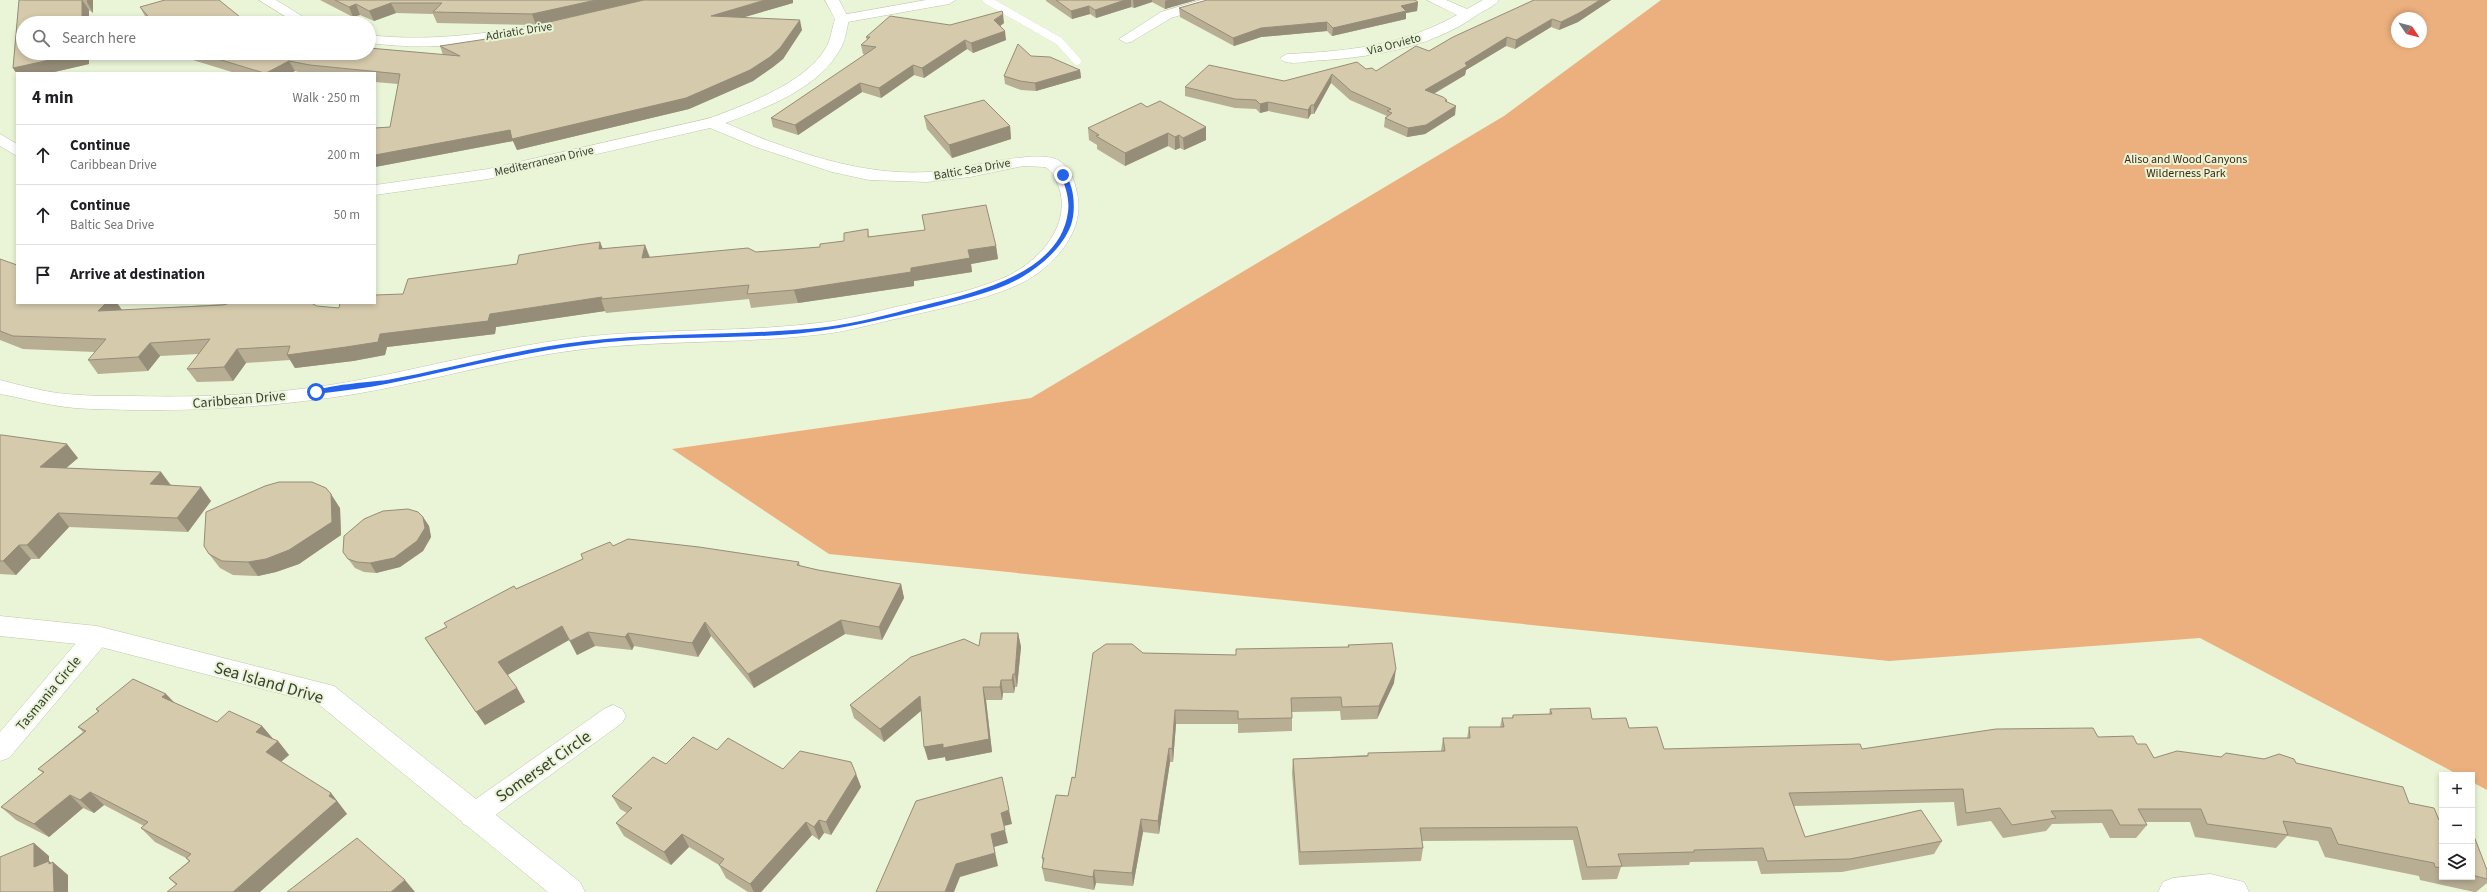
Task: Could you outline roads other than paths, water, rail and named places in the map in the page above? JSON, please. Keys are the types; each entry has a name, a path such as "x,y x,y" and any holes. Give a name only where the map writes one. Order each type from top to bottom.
{"street":[{"path":"266,0 294,16"},
{"path":"712,122 763,104 807,76 833,48 842,19 832,0"},
{"path":"842,19 949,0"},
{"path":"1126,39 1166,15 1215,0"},
{"path":"1434,0 1469,16"},
{"name":"Via Orvieto","path":"1287,58 1355,53 1420,38 1469,16 1492,0"},
{"name":"Adriatic Drive","path":"376,39 425,42 471,39 528,31 589,18"},
{"name":"Mediterranean Drive","path":"376,190 488,174 712,122"},
{"name":"Baltic Sea Drive","path":"712,122 762,144 838,169 869,174 908,177 941,176 1032,160 1055,165 1063,175 1068,188 1070,218 1057,245 1038,263"},
{"path":"0,139 16,150"},
{"name":"Caribbean Drive","path":"0,387 54,399 105,404 180,404 316,392 389,381 547,348 585,342 658,337 779,333 849,325 992,289 1019,276 1038,263"},
{"name":"Sea Island Drive","path":"0,626 97,636 325,694 473,816 570,892"},
{"name":"Tasmania Circle","path":"0,750 97,636"},
{"name":"Somerset Circle","path":"473,816 613,716"},
{"path":"2173,892 2210,888 2234,892"}],"lane":[{"path":"988,0 1059,40 1077,61"}],"park label":[{"name":"Aliso and Wood Canyons Wilderness Park","path":"2186,166"}]}
